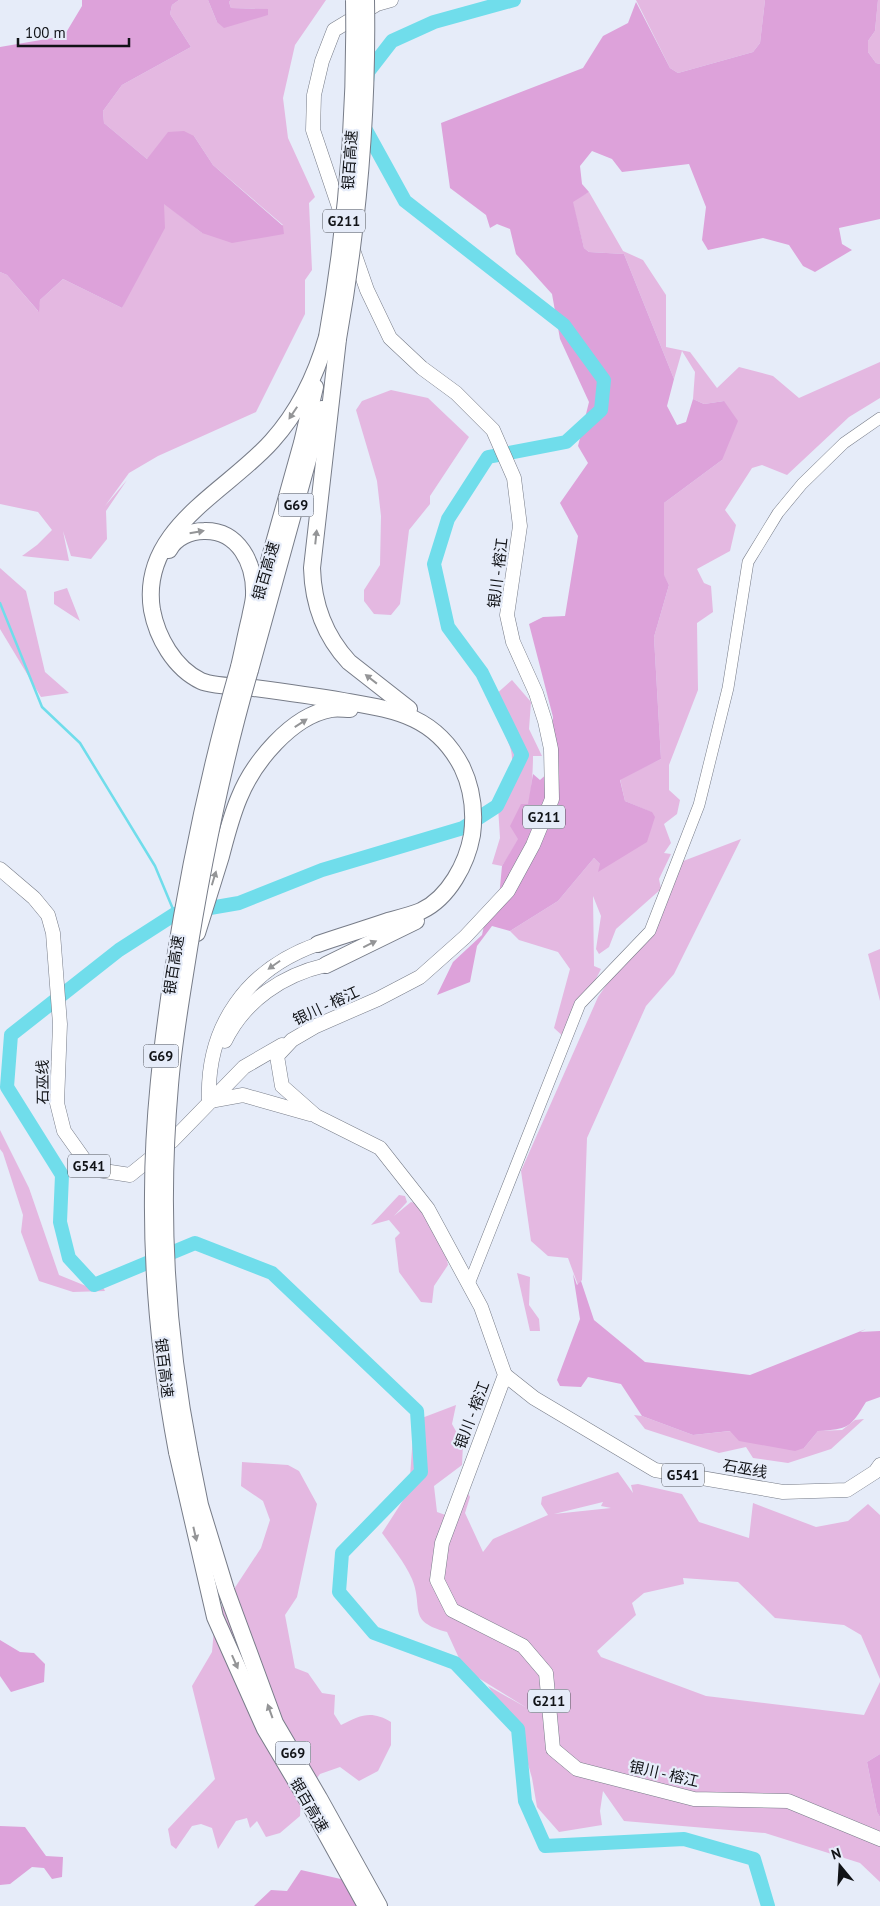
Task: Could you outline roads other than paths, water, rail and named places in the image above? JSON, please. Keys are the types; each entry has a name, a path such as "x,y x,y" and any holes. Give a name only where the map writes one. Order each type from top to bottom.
{"highway":[{"name":"银百高速","path":"333,338 351,155 354,0"},
{"name":"银百高速","path":"366,0 366,72 362,156 352,257 333,338 302,443 245,668 228,752 208,834 185,975 169,1093 165,1158 164,1231 172,1341 182,1414 184,1454 214,1617 265,1729 309,1803 366,1906"},
{"name":"银川 - 榕江","path":"391,0 377,4 334,30 322,61 314,95 313,130 367,290 390,338 422,368 456,393 493,430 514,478 520,526 507,614 513,642 536,693 545,721 551,749 552,800 532,845 508,890 465,937 420,977 378,999 316,1026 292,1040 277,1056 282,1086 316,1116 380,1148 428,1209 481,1307 505,1375 442,1544 437,1580 452,1610 523,1646 546,1673 553,1749 578,1769 694,1799 788,1800 880,1840"},
{"path":"333,338 298,406 281,430 250,462 178,526 166,542 157,560 151,590 152,610 157,630 166,648 179,664 202,682 317,696 388,708 415,719 439,737 471,781"},
{"path":"209,1101 212,1078 218,1056 240,1016 258,998 279,983 302,972 326,965 426,916 436,909 453,892 466,872 475,838 479,803 464,758 451,740 436,725 409,709 349,662 324,626 315,598 312,568 333,338"},
{"path":"245,668 254,596 249,563 240,546 225,535 206,530 187,534 171,546 167,554 158,581 158,600 167,636 177,652 190,665 205,675 318,690 389,702 409,709"},
{"name":"银百高速","path":"245,668 206,790 188,879 167,1009 155,1120 153,1194 154,1268 165,1379 184,1454 226,1590 275,1723 379,1906"},
{"path":"185,975 239,798 250,775 264,755 292,728 314,715 331,709 388,708"},
{"path":"209,1101 209,1076 214,1050 223,1026 236,1003 252,983 272,966 294,953 423,910 440,896 454,878 475,838"},
{"name":"石巫线","path":"0,869 34,898 48,915 53,933 60,1024 57,1103 64,1131 92,1169 130,1175 172,1141 244,1067 292,1040"},
{"path":"209,1101 243,1095 316,1116"},
{"name":"石巫线","path":"505,1375 534,1398 655,1470 783,1492 829,1491 847,1490 874,1472 880,1465"}],"street":[{"path":"469,1284 580,1004 650,931 699,805 728,688 748,562 767,529 802,484 844,443 880,418"}],"waterway":[{"path":"367,82 368,72 392,41 434,22 514,0"},
{"path":"362,123 405,201 564,325 604,380 601,410 566,442 488,457 448,519 434,564 448,627 482,673 522,755 497,806 463,828 322,870 239,903 175,914 119,950 11,1035 7,1087 62,1175 60,1222 69,1258 94,1285 195,1243 272,1273 417,1411 421,1472 342,1553 339,1592 374,1633 455,1663 518,1729 525,1801 545,1846 684,1839 754,1859 768,1906"},
{"path":"0,603 42,707 80,743 155,866 175,914"}]}
